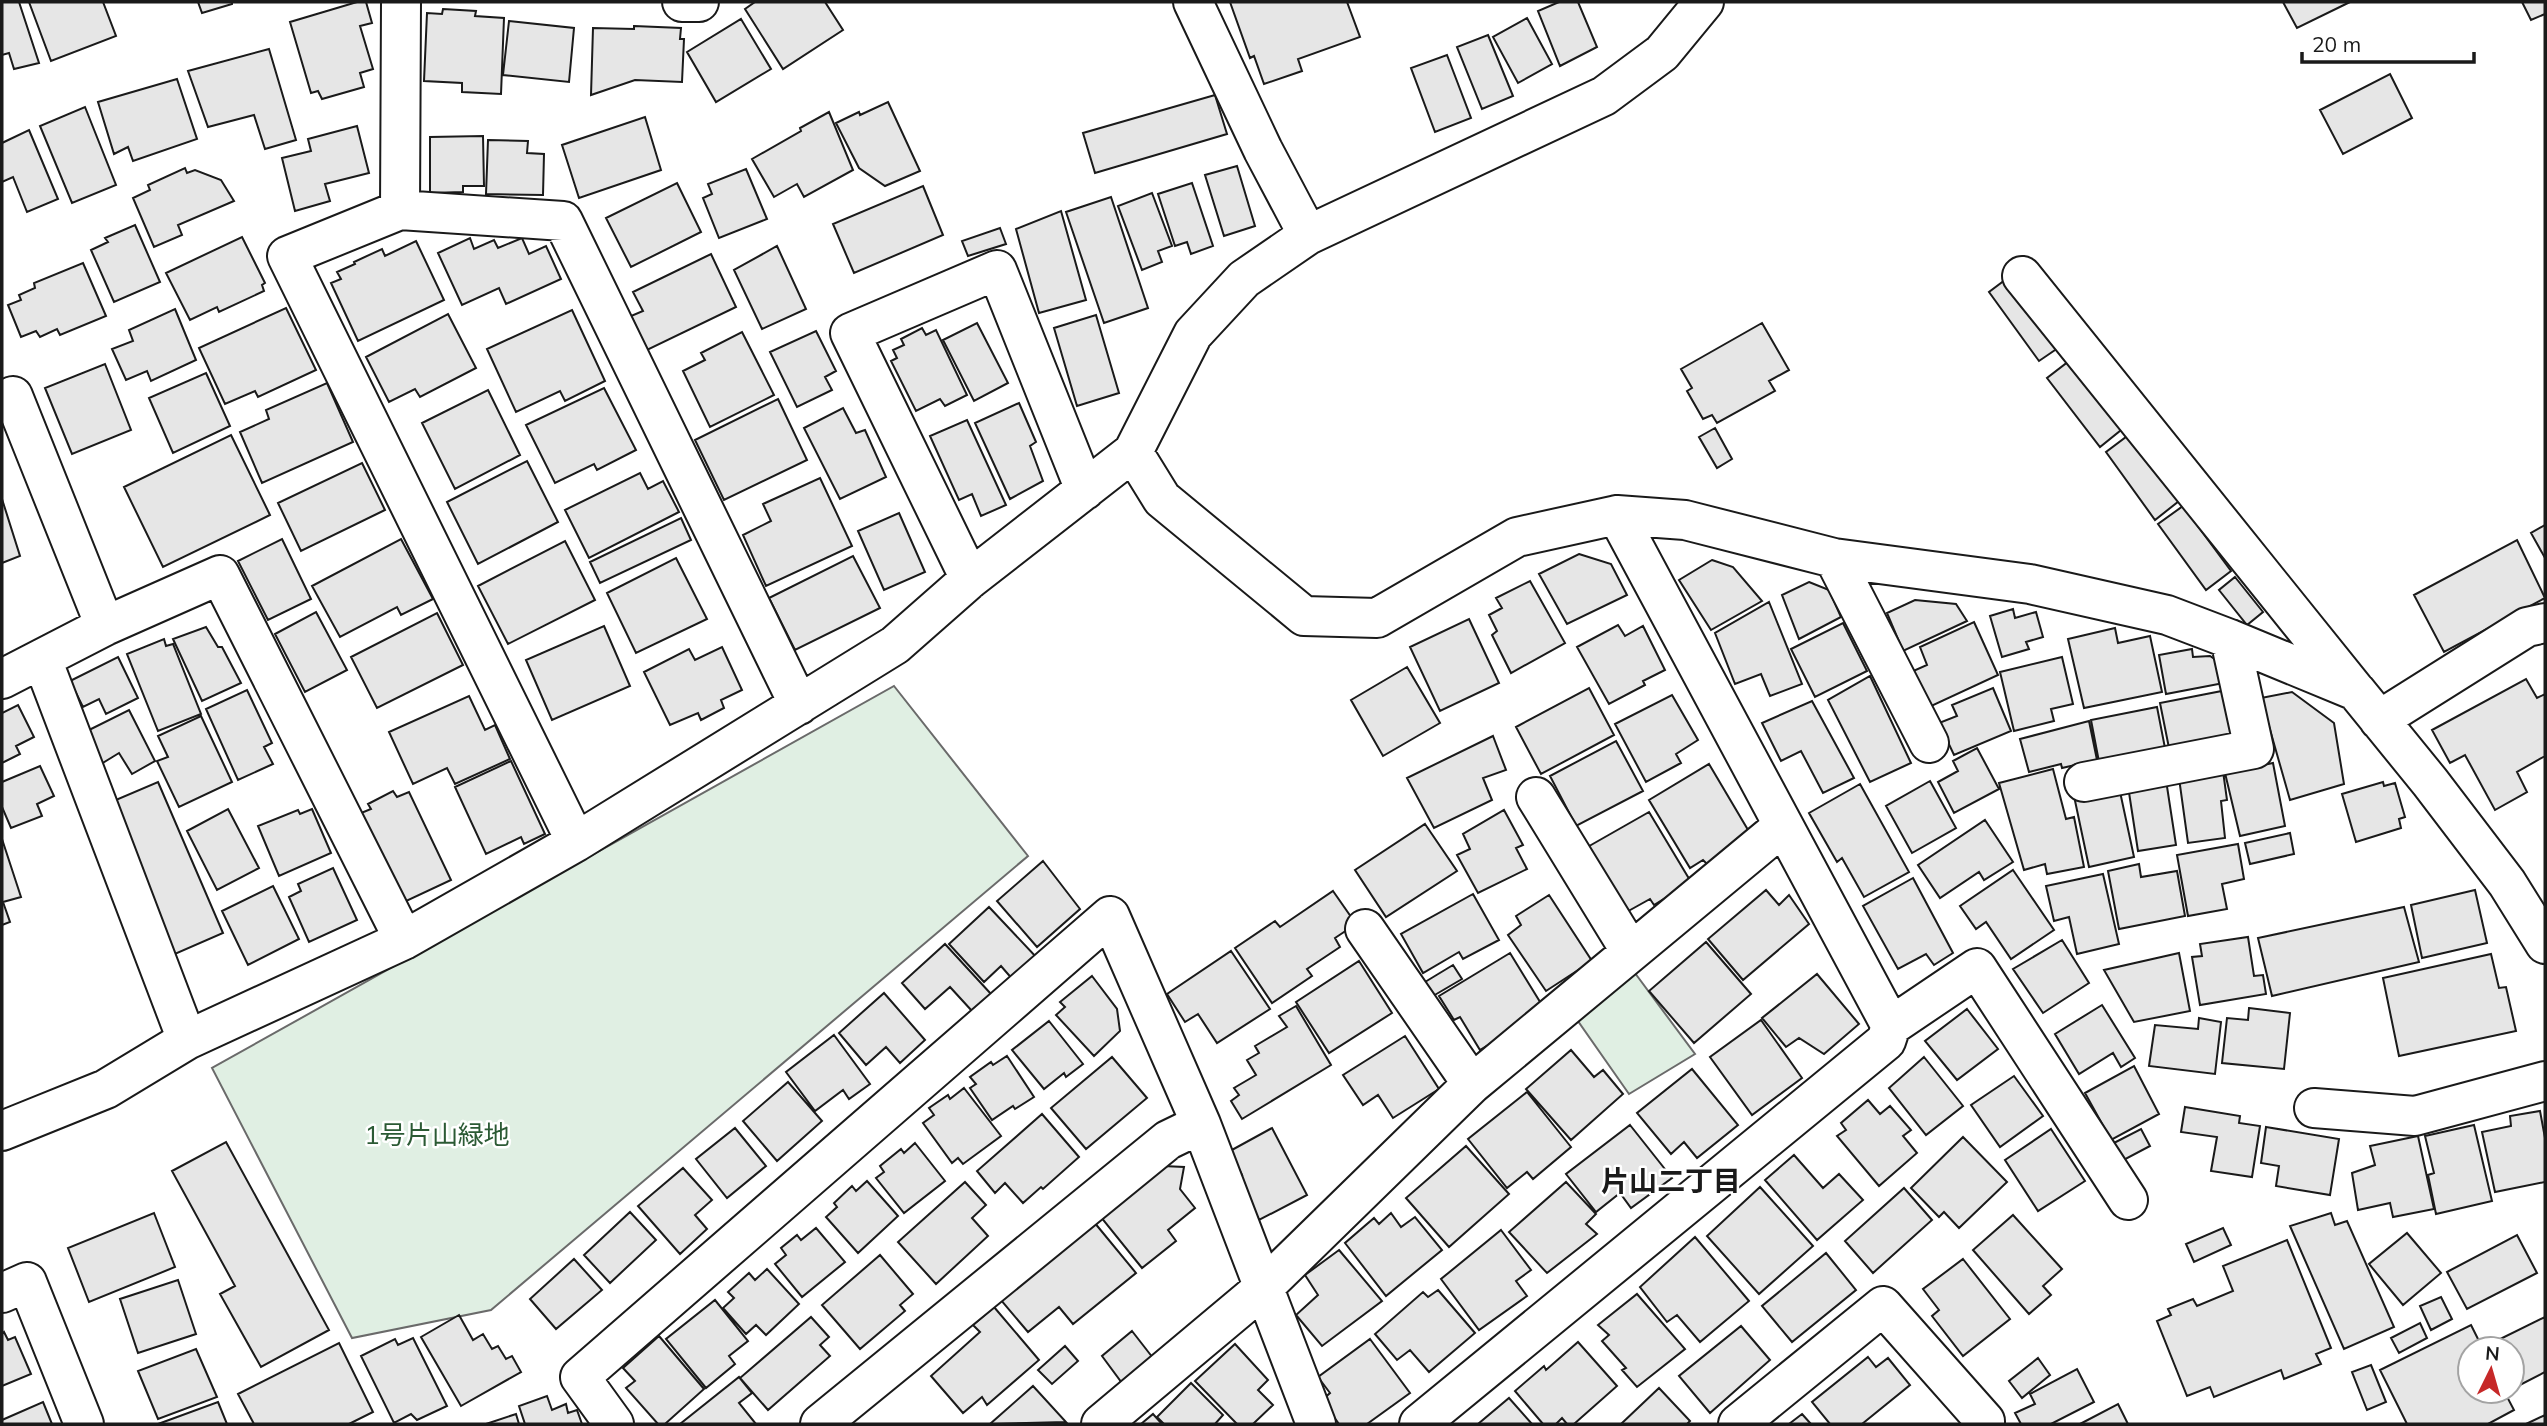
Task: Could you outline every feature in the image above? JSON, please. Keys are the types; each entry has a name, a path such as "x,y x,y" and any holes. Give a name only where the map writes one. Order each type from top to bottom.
{"street":[{"path":"400,210 401,2"},
{"path":"682,2 699,2"},
{"path":"1193,2 1263,150 1308,235"},
{"path":"2,1131 106,1088 187,1040 404,940 576,842 895,645 970,579 1133,452 1193,334 1244,279 1308,235 1604,96 1662,53 1704,2"},
{"path":"576,842 287,256 400,210 563,221 799,705"},
{"path":"970,579 850,333 998,270 1085,490"},
{"path":"2022,276 2507,883 2545,944"},
{"path":"13,396 105,626"},
{"path":"1133,452 1162,499 1304,617 1377,618 1517,537 1617,516 1685,520 1834,558 2031,584 2167,615 2230,639 2367,706"},
{"path":"1617,516 1891,1026"},
{"path":"1834,558 1929,743"},
{"path":"2,679 105,626 220,575 404,940"},
{"path":"2367,706 2527,626 2545,623"},
{"path":"2084,782 2254,749 2230,639"},
{"path":"43,659 187,1040"},
{"path":"1536,797 1631,952"},
{"path":"1101,1424 1262,1289 1472,1084 1783,826"},
{"path":"614,1424 580,1377 1110,916 1201,1124 1262,1289 1316,1424"},
{"path":"1365,929 1472,1084"},
{"path":"1419,1424 1886,1041 1891,1026 1977,968 2128,1200"},
{"path":"2314,1108 2415,1116 2545,1082"},
{"path":"820,1424 1168,1140 1201,1124"},
{"path":"2,1293 27,1282 84,1424"},
{"path":"1738,1424 1883,1306 1985,1424"}],"green space":[{"name":"1号片山緑地","path":"894,686 1028,856 491,1310 352,1338 212,1068"},
{"path":"1629,965 1695,1054 1629,1094 1573,1014"}],"building":[{"path":"2,2 19,2 39,63 14,69 9,53 2,55"},
{"path":"29,2 103,2 116,36 51,61"},
{"path":"198,2 232,2 232,4 202,13"},
{"path":"357,2 366,2 372,23 360,26 373,69 360,73 364,87 322,99 318,91 311,93 290,22"},
{"path":"755,2 825,2 843,30 783,69 745,9"},
{"path":"1230,2 1347,2 1360,37 1298,59 1302,71 1264,84 1254,56 1250,58"},
{"path":"1559,2 1578,2 1597,47 1560,66 1538,11"},
{"path":"2283,2 2350,2 2297,28"},
{"path":"2522,2 2545,2 2545,14 2531,20"},
{"path":"443,9 476,11 475,16 504,18 501,94 462,92 462,83 424,81 427,13 442,14"},
{"path":"1527,18 1552,64 1518,83 1493,37"},
{"path":"741,19 771,69 716,102 687,52"},
{"path":"509,21 574,28 569,82 503,75"},
{"path":"634,26 681,28 680,39 684,39 682,82 635,80 591,95 593,28 634,29"},
{"path":"1488,35 1513,96 1482,109 1457,47"},
{"path":"269,49 296,140 265,149 254,115 208,127 188,71"},
{"path":"1447,55 1471,118 1435,132 1411,68"},
{"path":"2390,74 2412,118 2343,154 2320,110"},
{"path":"177,79 197,139 133,161 128,147 114,154 98,102"},
{"path":"1215,95 1227,134 1095,173 1083,133"},
{"path":"888,102 920,171 885,186 859,168 836,123"},
{"path":"85,107 116,185 72,203 40,126"},
{"path":"829,112 853,170 804,197 797,184 774,197 752,159"},
{"path":"645,117 661,170 579,198 562,145"},
{"path":"357,126 369,173 325,184 330,201 295,211 282,158 311,151 308,139"},
{"path":"29,130 58,199 27,212 13,177 2,182 2,143"},
{"path":"483,136 484,186 463,186 463,192 430,193 430,137"},
{"path":"488,140 528,141 527,153 544,154 543,195 486,194"},
{"path":"1237,166 1255,226 1224,236 1205,175"},
{"path":"185,168 187,173 195,170 221,180 234,201 178,225 182,235 154,247 133,198 150,190 148,185"},
{"path":"746,169 767,219 719,238 703,198 712,194 708,184"},
{"path":"677,183 701,232 631,267 606,218"},
{"path":"1192,183 1213,246 1191,254 1187,242 1175,246 1158,194"},
{"path":"923,186 943,235 854,273 833,224"},
{"path":"1152,193 1172,246 1158,251 1162,262 1142,270 1118,206"},
{"path":"1111,197 1148,308 1104,323 1066,212"},
{"path":"1061,211 1086,300 1039,313 1016,229"},
{"path":"135,225 160,282 114,302 91,250 108,242 105,238"},
{"path":"1000,228 1006,244 968,256 962,241"},
{"path":"242,237 265,283 262,285 264,291 219,312 217,307 190,320 166,273"},
{"path":"470,238 474,249 494,240 498,248 522,238 529,254 546,246 561,279 506,304 499,288 462,305 438,253"},
{"path":"416,241 444,300 358,341 331,283 341,279 337,272 382,249 385,256"},
{"path":"777,246 806,309 762,329 734,270"},
{"path":"711,254 736,307 647,350 631,316 643,311 633,292"},
{"path":"83,263 106,316 60,335 57,329 40,337 36,331 21,337 8,305 21,300 19,295 35,288 34,283"},
{"path":"2013,274 2058,348 2039,361 1989,292"},
{"path":"286,308 316,370 258,397 255,391 225,404 199,348"},
{"path":"175,309 196,360 151,381 147,371 126,380 112,349 133,341 129,330"},
{"path":"572,310 605,381 565,401 560,391 516,412 487,349"},
{"path":"448,314 476,368 420,397 415,389 389,402 366,357"},
{"path":"1096,315 1119,393 1077,406 1054,328"},
{"path":"977,323 1008,383 974,401 943,340"},
{"path":"1762,323 1789,370 1769,381 1775,391 1717,423 1712,415 1703,419 1687,391 1692,388 1681,369"},
{"path":"922,328 926,335 936,330 967,395 945,406 940,399 916,411 891,361 897,358 893,350 904,345 901,339"},
{"path":"816,331 836,371 825,377 832,390 797,407 770,352"},
{"path":"742,332 774,395 710,427 683,371 705,360 701,353"},
{"path":"2073,358 2126,426 2100,447 2047,378"},
{"path":"105,364 131,430 72,454 45,388"},
{"path":"206,373 230,426 173,453 149,398"},
{"path":"327,383 353,442 262,483 240,432 269,419 266,410"},
{"path":"604,388 636,450 597,470 594,464 555,483 526,425"},
{"path":"488,390 520,455 455,489 422,423"},
{"path":"778,399 807,460 724,500 695,440"},
{"path":"1019,403 1036,442 1030,446 1043,481 1010,499 975,423"},
{"path":"843,408 856,433 865,430 886,477 840,499 804,428"},
{"path":"967,420 1006,505 981,516 972,494 959,500 930,436"},
{"path":"1715,428 1732,459 1717,468 1699,437"},
{"path":"2130,434 2179,501 2155,520 2106,452"},
{"path":"231,435 270,515 163,567 124,487"},
{"path":"527,461 558,522 478,564 447,502"},
{"path":"362,463 385,510 301,551 278,503"},
{"path":"640,473 648,489 663,481 679,512 589,558 565,510"},
{"path":"820,478 852,546 766,586 743,535 771,521 763,504"},
{"path":"2,499 20,556 2,563"},
{"path":"2183,506 2231,571 2206,590 2158,524"},
{"path":"899,513 925,572 884,590 858,531"},
{"path":"681,518 691,540 600,583 590,562"},
{"path":"2545,525 2545,558 2531,533"},
{"path":"282,539 311,599 268,620 238,561"},
{"path":"401,539 433,599 401,615 397,607 340,637 312,586"},
{"path":"2517,540 2545,598 2444,652 2414,595"},
{"path":"565,541 595,600 508,644 478,586"},
{"path":"1579,554 1611,564 1627,595 1567,624 1539,574"},
{"path":"853,556 880,608 795,650 769,598"},
{"path":"676,558 707,619 636,653 607,593"},
{"path":"1712,560 1733,567 1762,601 1711,630 1679,580"},
{"path":"2235,577 2263,612 2247,625 2219,590"},
{"path":"1530,581 1565,643 1511,673 1492,635 1497,631 1489,615 1502,608 1496,598"},
{"path":"1809,582 1829,590 1841,617 1799,639 1782,595"},
{"path":"1915,600 1956,604 1967,621 1903,651 1887,613"},
{"path":"1769,602 1802,684 1770,696 1761,674 1735,684 1715,633"},
{"path":"2013,609 2015,618 2036,612 2043,637 2026,642 2029,649 2002,657 1990,616"},
{"path":"316,612 347,670 305,692 275,634"},
{"path":"437,613 463,665 377,708 351,657"},
{"path":"1469,619 1499,683 1440,711 1410,647"},
{"path":"1974,622 1998,675 1927,708 1911,672 1927,665 1920,647"},
{"path":"1843,623 1867,671 1815,697 1791,649"},
{"path":"1618,625 1625,636 1643,626 1665,670 1643,681 1645,685 1609,704 1577,647"},
{"path":"604,626 630,686 552,720 526,660"},
{"path":"206,627 218,647 222,647 241,683 202,701 173,639"},
{"path":"2115,628 2118,643 2150,636 2162,692 2084,708 2068,639"},
{"path":"164,639 166,646 173,644 201,714 158,731 127,654"},
{"path":"722,647 742,690 721,700 724,708 701,720 698,713 670,725 644,672 689,649 695,660"},
{"path":"2192,649 2193,657 2210,656 2225,666 2229,682 2166,694 2159,655"},
{"path":"118,657 138,698 106,714 99,699 83,707 70,681"},
{"path":"2062,657 2073,704 2051,709 2054,721 2014,731 2000,672"},
{"path":"1407,667 1440,723 1383,756 1351,700"},
{"path":"1870,676 1911,763 1870,782 1828,700"},
{"path":"2526,679 2537,698 2545,694 2545,756 2517,772 2527,792 2495,810 2465,755 2450,763 2432,730"},
{"path":"1589,688 1614,735 1541,774 1516,727"},
{"path":"1993,688 2011,731 1954,755 1939,723 1957,716 1952,705"},
{"path":"247,690 272,743 264,747 273,764 238,780 206,709"},
{"path":"2227,690 2236,735 2169,748 2160,703"},
{"path":"2292,692 2334,723 2344,784 2290,800 2261,698"},
{"path":"1672,695 1698,740 1676,754 1681,763 1646,782 1615,724"},
{"path":"469,696 485,730 495,725 510,759 455,784 447,768 413,784 389,732"},
{"path":"1812,701 1854,778 1823,793 1801,751 1781,761 1762,723"},
{"path":"18,705 34,737 16,746 20,754 2,763 2,713"},
{"path":"2157,707 2165,748 2100,767 2091,720"},
{"path":"129,710 155,761 132,774 119,753 101,764 83,733"},
{"path":"201,716 232,782 179,807 157,761 168,757 158,736"},
{"path":"2089,721 2097,760 2062,768 2061,764 2029,772 2020,739"},
{"path":"1493,736 1506,770 1483,778 1492,800 1434,828 1407,778"},
{"path":"1616,741 1643,791 1576,826 1550,776"},
{"path":"1977,748 1999,789 1954,813 1938,782 1958,771 1953,761"},
{"path":"511,761 545,834 524,844 521,837 486,854 455,787"},
{"path":"2273,763 2285,826 2240,836 2225,773"},
{"path":"1709,764 1751,835 1708,865 1703,860 1690,868 1649,800"},
{"path":"40,766 54,796 37,804 42,816 11,828 2,807 2,782"},
{"path":"2053,769 2066,819 2074,817 2084,867 2047,874 2045,864 2024,870 1999,783"},
{"path":"2223,771 2227,800 2221,801 2225,838 2188,843 2179,778"},
{"path":"2166,780 2176,845 2138,851 2128,786"},
{"path":"1930,781 1956,828 1912,853 1886,806"},
{"path":"158,782 223,933 168,957 104,805"},
{"path":"2383,782 2384,786 2395,783 2405,817 2399,819 2401,828 2356,842 2342,794"},
{"path":"1860,784 1909,872 1864,897 1842,858 1837,862 1809,813"},
{"path":"2119,787 2134,857 2089,867 2074,796"},
{"path":"393,791 397,797 409,792 451,880 402,903 361,813 371,809 368,804"},
{"path":"228,809 259,868 217,890 187,831"},
{"path":"312,809 331,853 279,876 258,826 298,810 300,814"},
{"path":"1504,810 1523,845 1516,848 1527,869 1478,893 1457,855 1470,849 1463,834"},
{"path":"1649,812 1691,882 1654,905 1650,899 1623,914 1584,849"},
{"path":"1985,820 2013,862 1984,880 1979,872 1940,898 1918,865"},
{"path":"1425,824 1457,871 1386,917 1355,870"},
{"path":"2290,833 2294,854 2250,864 2245,843"},
{"path":"2,839 21,897 3,902 10,922 2,925"},
{"path":"2238,844 2244,879 2222,884 2227,909 2188,916 2177,855"},
{"path":"1043,861 1080,909 1037,947 997,901"},
{"path":"2139,864 2141,877 2177,871 2185,916 2119,929 2108,871"},
{"path":"333,868 357,920 309,942 289,897 301,891 298,884"},
{"path":"2013,870 2054,930 2011,959 1986,922 1976,929 1960,906"},
{"path":"2103,874 2119,944 2077,954 2069,917 2054,921 2046,886"},
{"path":"1913,878 1953,953 1934,965 1926,954 1898,969 1863,906"},
{"path":"273,886 299,939 248,965 222,911"},
{"path":"1766,890 1779,905 1789,895 1809,924 1743,980 1708,939"},
{"path":"2475,890 2487,943 2422,958 2411,905"},
{"path":"1333,891 1356,924 1335,938 1340,947 1307,969 1312,976 1272,1003 1235,948 1275,921 1280,927"},
{"path":"1473,894 1499,940 1463,959 1459,952 1423,973 1401,934"},
{"path":"1549,895 1592,961 1546,991 1508,935 1521,925 1516,916"},
{"path":"989,907 1038,959 1014,981 1001,966 984,982 949,944"},
{"path":"2404,907 2419,962 2272,996 2258,938"},
{"path":"2248,937 2254,976 2263,975 2266,994 2200,1005 2192,957 2202,956 2200,944"},
{"path":"2062,940 2089,983 2043,1013 2013,969"},
{"path":"1706,942 1751,994 1694,1043 1649,991"},
{"path":"945,944 991,994 972,1011 950,987 925,1009 902,983"},
{"path":"1231,951 1270,1009 1217,1043 1198,1014 1185,1022 1167,994"},
{"path":"1510,953 1545,1010 1480,1050 1460,1017 1454,1020 1439,996"},
{"path":"2179,953 2190,1011 2134,1022 2104,970"},
{"path":"2491,954 2499,988 2506,987 2516,1031 2399,1056 2383,978"},
{"path":"1359,961 1392,1013 1329,1053 1296,1002"},
{"path":"1453,965 1462,979 1433,996 1425,982"},
{"path":"1817,974 1859,1024 1824,1054 1799,1038 1786,1047 1762,1018"},
{"path":"1092,976 1117,1009 1120,1031 1094,1056 1056,1015 1065,1007 1060,1002"},
{"path":"884,993 925,1040 900,1063 886,1047 866,1065 839,1033"},
{"path":"2102,1005 2135,1058 2121,1067 2113,1053 2079,1074 2055,1034"},
{"path":"1296,1006 1331,1065 1242,1119 1231,1101 1239,1095 1234,1088 1256,1075 1247,1060 1259,1053 1255,1046 1287,1027 1279,1016"},
{"path":"2249,1008 2290,1013 2284,1069 2222,1063 2227,1018 2248,1020"},
{"path":"1967,1009 1998,1049 1957,1080 1925,1041"},
{"path":"2199,1018 2221,1022 2215,1074 2149,1066 2155,1025 2198,1029"},
{"path":"1761,1020 1802,1078 1752,1115 1710,1057"},
{"path":"1049,1021 1083,1064 1066,1077 1064,1073 1044,1089 1012,1050"},
{"path":"834,1035 870,1084 849,1099 843,1090 815,1111 786,1072"},
{"path":"1405,1036 1439,1089 1393,1118 1378,1095 1363,1105 1343,1075"},
{"path":"1571,1050 1594,1077 1603,1070 1623,1094 1571,1140 1526,1089"},
{"path":"1007,1056 1034,1097 1015,1109 1013,1106 992,1120 970,1088 976,1084 970,1077 991,1062 993,1065"},
{"path":"1112,1057 1147,1098 1086,1149 1051,1108"},
{"path":"1924,1057 1963,1106 1926,1135 1889,1088"},
{"path":"2134,1066 2159,1114 2111,1140 2085,1093"},
{"path":"1692,1069 1738,1125 1697,1158 1684,1142 1671,1154 1637,1113"},
{"path":"2014,1076 2043,1116 2000,1147 1971,1105"},
{"path":"788,1082 822,1121 777,1161 743,1121"},
{"path":"964,1088 1001,1136 963,1164 958,1158 952,1163 923,1123 934,1115 929,1108 948,1095 950,1099"},
{"path":"1527,1092 1571,1147 1533,1179 1527,1172 1507,1188 1468,1139"},
{"path":"1868,1100 1880,1114 1890,1106 1911,1130 1903,1136 1917,1153 1879,1186 1837,1136 1846,1130 1841,1123"},
{"path":"2185,1107 2240,1116 2239,1123 2260,1126 2252,1177 2211,1171 2217,1137 2181,1132"},
{"path":"2540,1111 2545,1138 2545,1182 2495,1192 2482,1132 2511,1126 2510,1116"},
{"path":"1042,1114 1079,1157 1023,1203 1005,1183 995,1193 977,1171"},
{"path":"1630,1125 1672,1178 1631,1208 1620,1193 1596,1212 1566,1174"},
{"path":"2474,1125 2492,1201 2436,1214 2428,1175 2434,1173 2425,1136"},
{"path":"2266,1127 2339,1139 2330,1195 2276,1186 2279,1166 2261,1163"},
{"path":"735,1128 766,1166 727,1198 696,1159"},
{"path":"1272,1128 1307,1195 1259,1220 1237,1177 1242,1175 1230,1151"},
{"path":"2051,1129 2085,1181 2038,1211 2005,1160"},
{"path":"2141,1129 2150,1146 2118,1163 2108,1146"},
{"path":"2418,1136 2434,1209 2393,1217 2390,1203 2358,1210 2352,1173 2375,1165 2370,1146"},
{"path":"1963,1137 2007,1182 1959,1228 1944,1212 1939,1217 1911,1188"},
{"path":"226,1142 329,1330 261,1367 220,1294 235,1286 172,1171"},
{"path":"915,1143 945,1181 904,1213 876,1178 884,1172 880,1166 901,1149 904,1153"},
{"path":"1466,1146 1509,1194 1449,1247 1406,1198"},
{"path":"1794,1155 1823,1188 1839,1174 1863,1200 1817,1240 1765,1180"},
{"path":"1163,1166 1184,1167 1180,1189 1195,1208 1168,1230 1176,1241 1142,1268 1100,1216"},
{"path":"683,1168 712,1200 695,1215 707,1229 680,1254 638,1206"},
{"path":"867,1181 898,1216 858,1253 826,1217 837,1207 834,1203 852,1186 856,1191"},
{"path":"965,1182 986,1205 972,1218 988,1236 936,1284 898,1242"},
{"path":"1566,1182 1596,1214 1586,1224 1597,1234 1547,1273 1509,1232"},
{"path":"1760,1187 1813,1246 1759,1294 1707,1236"},
{"path":"1904,1188 1932,1220 1873,1273 1845,1241"},
{"path":"630,1212 656,1240 610,1283 584,1255"},
{"path":"154,1213 175,1267 89,1302 68,1248"},
{"path":"1391,1213 1401,1227 1415,1217 1442,1250 1386,1296 1345,1243 1374,1218 1379,1224"},
{"path":"2331,1213 2335,1225 2347,1221 2394,1327 2344,1349 2290,1226"},
{"path":"2013,1215 2062,1269 2043,1286 2051,1295 2029,1314 1973,1250"},
{"path":"1094,1222 1136,1273 1073,1324 1059,1307 1028,1332 1000,1299"},
{"path":"816,1228 845,1262 802,1297 775,1264 786,1255 781,1248 797,1235 801,1240"},
{"path":"2223,1228 2231,1245 2194,1262 2186,1244"},
{"path":"1501,1230 1531,1270 1516,1281 1527,1296 1479,1330 1441,1279"},
{"path":"2407,1233 2441,1273 2403,1305 2369,1264"},
{"path":"2517,1235 2537,1273 2467,1309 2447,1272"},
{"path":"1695,1237 1749,1301 1700,1342 1677,1315 1667,1322 1640,1287"},
{"path":"2287,1240 2331,1348 2316,1354 2321,1364 2284,1379 2281,1370 2214,1397 2210,1387 2187,1396 2157,1321 2171,1315 2168,1309 2193,1299 2197,1306 2233,1291 2223,1266"},
{"path":"1339,1250 1382,1301 1322,1346 1296,1315 1318,1295 1305,1275"},
{"path":"1826,1253 1856,1290 1792,1342 1762,1306"},
{"path":"880,1255 913,1294 900,1305 905,1311 860,1349 822,1305"},
{"path":"574,1259 602,1290 556,1329 530,1299"},
{"path":"1963,1259 2010,1319 1963,1356 1932,1316 1939,1310 1923,1289"},
{"path":"767,1269 799,1304 766,1335 756,1325 746,1334 723,1308 734,1298 728,1292 749,1273 755,1280"},
{"path":"178,1280 196,1334 138,1353 120,1299"},
{"path":"1438,1290 1475,1333 1429,1372 1410,1350 1397,1360 1375,1334 1423,1292 1428,1297"},
{"path":"1637,1294 1685,1349 1637,1387 1622,1370 1626,1368 1602,1341 1609,1335 1598,1325"},
{"path":"2441,1297 2452,1319 2431,1330 2420,1306"},
{"path":"715,1300 748,1341 729,1356 735,1364 706,1388 666,1339"},
{"path":"994,1307 1039,1360 987,1405 982,1397 963,1413 931,1376 980,1332 973,1325"},
{"path":"459,1315 473,1340 483,1334 492,1349 498,1346 506,1359 512,1356 521,1372 461,1406 421,1337"},
{"path":"811,1317 829,1337 820,1345 830,1356 768,1410 740,1378"},
{"path":"2545,1317 2545,1372 2526,1382 2526,1335 2508,1335"},
{"path":"2420,1323 2427,1338 2399,1353 2391,1338"},
{"path":"2471,1325 2476,1335 2456,1335 2456,1405 2511,1405 2514,1410 2488,1424 2407,1424 2380,1370"},
{"path":"1741,1326 1770,1360 1710,1413 1679,1376"},
{"path":"1132,1331 1153,1358 1122,1383 1102,1356"},
{"path":"4,1332 8,1340 15,1337 31,1374 2,1386 2,1334"},
{"path":"659,1336 704,1389 665,1424 658,1424 626,1388 635,1381 623,1368"},
{"path":"413,1338 447,1406 417,1420 411,1414 394,1423 361,1356 395,1339 398,1345"},
{"path":"1370,1339 1410,1393 1367,1424 1339,1424 1322,1400 1330,1393 1318,1377"},
{"path":"1578,1342 1617,1386 1574,1424 1567,1424 1562,1418 1556,1424 1543,1424 1515,1391 1544,1366 1546,1370"},
{"path":"339,1343 373,1412 349,1424 254,1424 238,1394"},
{"path":"1235,1344 1268,1380 1258,1390 1273,1405 1253,1424 1237,1424 1195,1381"},
{"path":"1065,1346 1078,1361 1052,1384 1038,1370"},
{"path":"196,1349 217,1397 158,1419 138,1371"},
{"path":"1868,1357 1876,1367 1888,1358 1910,1385 1862,1424 1830,1424 1812,1402"},
{"path":"2038,1358 2050,1375 2022,1398 2009,1381"},
{"path":"2371,1365 2386,1402 2367,1410 2352,1372"},
{"path":"2077,1369 2094,1402 2051,1424 2021,1424 2015,1413 2035,1404 2030,1394"},
{"path":"739,1377 752,1393 739,1403 756,1424 680,1424"},
{"path":"1191,1383 1223,1415 1215,1424 1164,1424 1157,1417"},
{"path":"1033,1386 1066,1422 990,1424"},
{"path":"1659,1388 1690,1421 1687,1424 1621,1424"},
{"path":"547,1396 552,1410 566,1404 568,1413 577,1410 582,1424 525,1424 519,1406"},
{"path":"1509,1398 1532,1424 1478,1424"},
{"path":"43,1402 52,1424 2,1424 2,1420"},
{"path":"218,1402 227,1424 158,1424"},
{"path":"2118,1404 2128,1424 2080,1424"},
{"path":"516,1414 519,1424 486,1424"},
{"path":"1153,1414 1162,1424 1141,1424"},
{"path":"1802,1414 1811,1424 1789,1424"},
{"path":"2545,1415 2545,1424 2526,1424"}],"district":[{"name":"片山二丁目","path":"1671,1181"}]}
